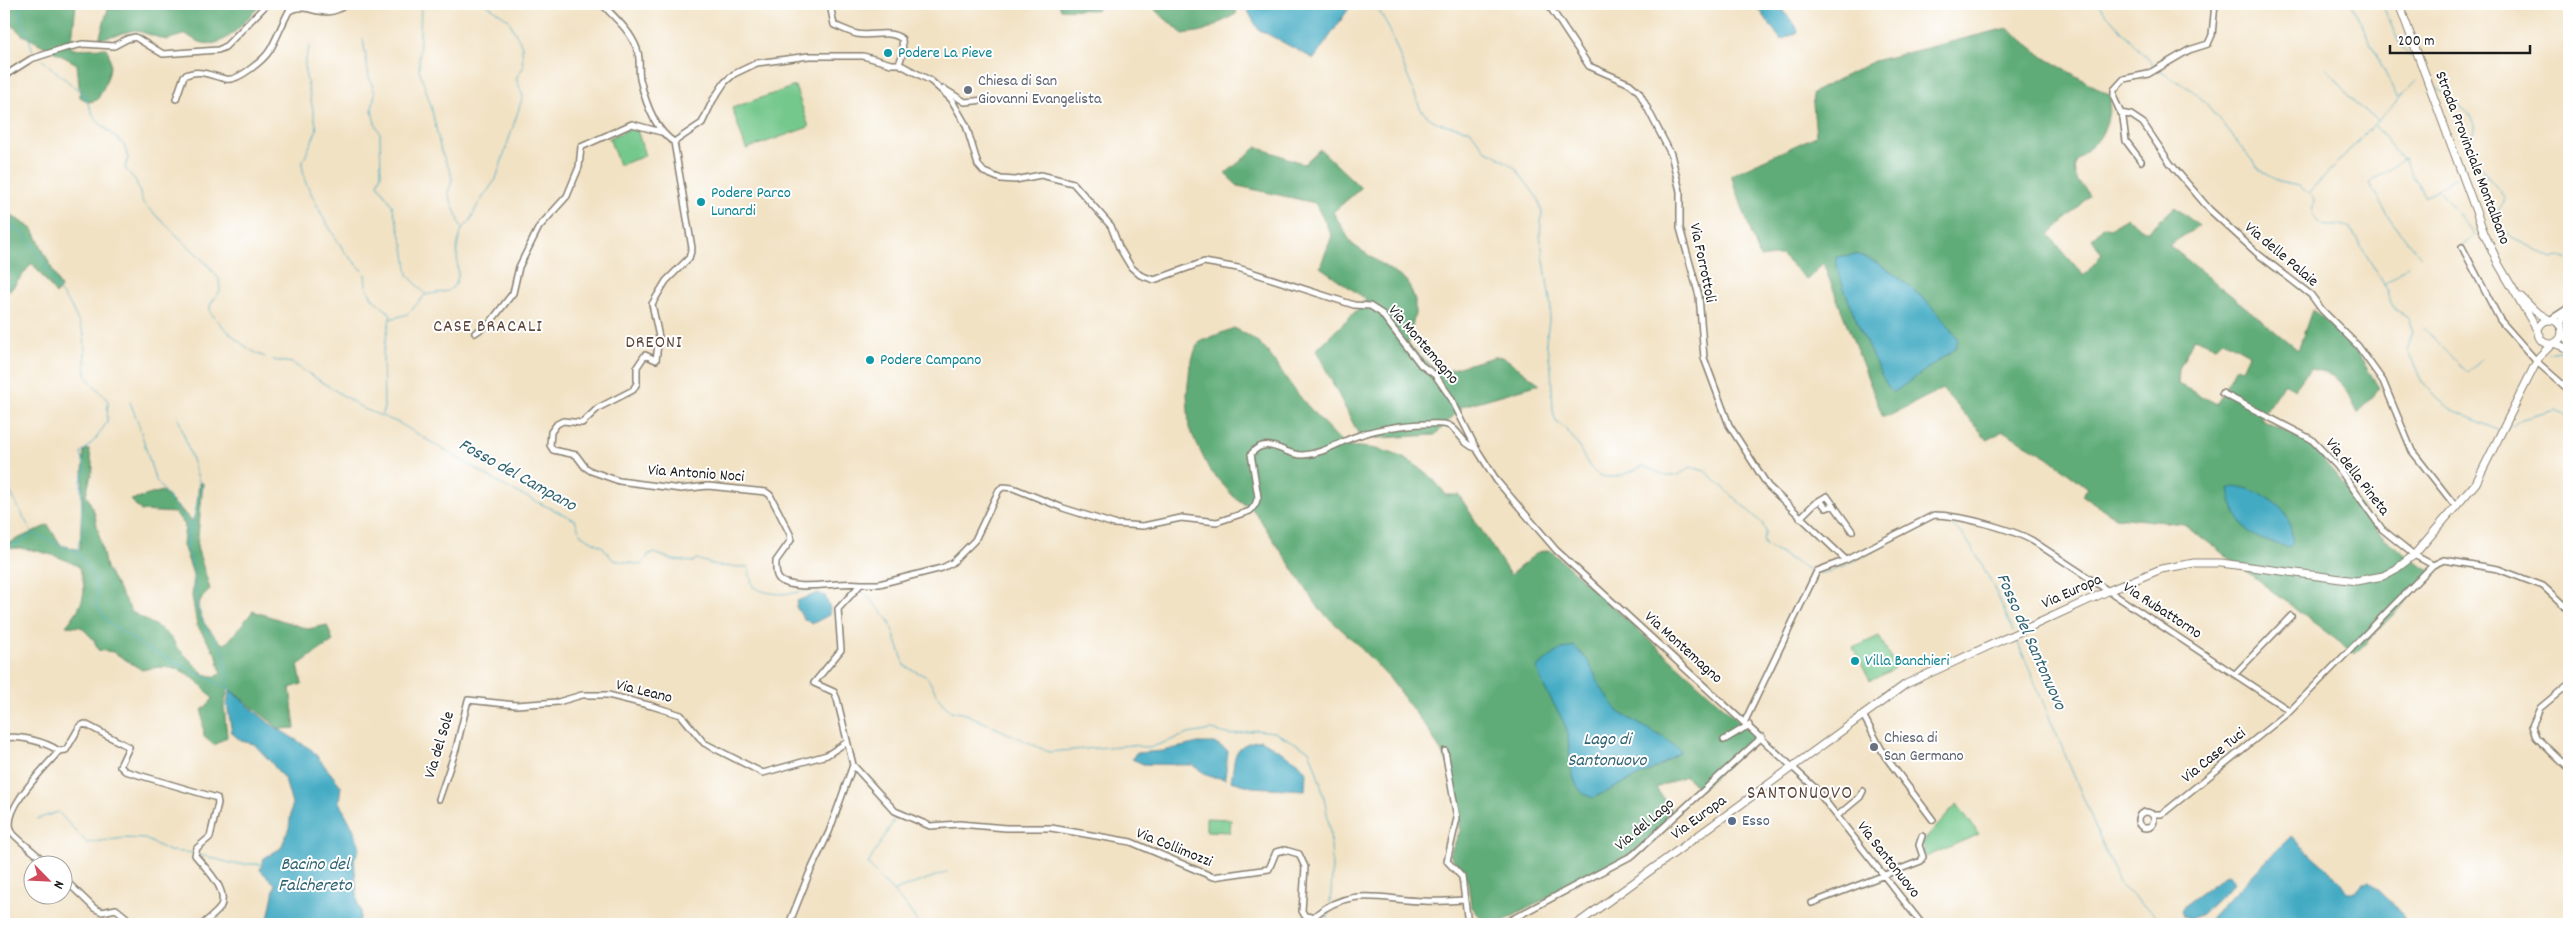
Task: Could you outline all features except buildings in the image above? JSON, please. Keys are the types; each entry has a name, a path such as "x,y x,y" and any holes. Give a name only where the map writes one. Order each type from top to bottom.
{"main road":[{"name":"Strada Provinciale Montalbano","path":"2399,4 2484,233 2540,337 2553,345 2569,349"},
{"name":"Strada Provinciale Montalbano","path":"2515,290 2535,311 2559,325 2562,333 2569,341"},
{"path":"2538,359 2540,325 2550,319"},
{"path":"2538,359 2553,345 2562,333"},
{"name":"Via Europa","path":"1580,923 1916,678 2108,591 2161,569 2194,562 2222,563 2342,580 2370,580 2396,569 2414,555 2481,476 2538,359"}],"street":[{"path":"4,76 31,59 65,48 83,44 114,46 135,37 163,54 218,50 225,47 267,4"},
{"path":"176,99 182,81 189,74 200,72 231,80 240,76 269,52 289,11 294,7 305,6 327,12 339,9 346,4"},
{"path":"602,4 627,29 636,47 640,56 640,79 661,132"},
{"path":"830,4 834,24 843,29 865,35 892,33 902,39 903,53 899,64"},
{"name":"Via Forrottoli","path":"1548,4 1589,66 1630,84 1639,92 1667,146 1679,182 1680,228 1699,296 1704,358 1728,425 1768,486 1846,560"},
{"path":"2141,161 2126,141 2114,94 2119,82 2156,69 2189,50 2208,44 2212,35 2215,4"},
{"name":"Via Montemagno","path":"674,142 702,123 713,100 725,82 734,74 756,63 809,56 863,56 891,64 899,64 931,81 951,99 966,125 978,165 984,172 1001,180 1041,174 1074,183 1111,226 1118,247 1131,267 1140,275 1154,280 1204,262 1238,268 1354,305 1370,306 1381,312 1421,365 1435,375 1445,389 1476,448 1497,481 1556,550 1793,766"},
{"path":"931,81 965,102 984,100"},
{"name":"Via delle Palaie","path":"2120,113 2131,115 2143,123 2170,163 2210,210 2258,254 2311,295 2322,310 2358,346 2383,382 2412,451 2456,507"},
{"path":"476,333 489,324 513,293 519,267 539,226 567,196 580,167 581,148 632,124 661,132 674,142"},
{"name":"Via Antonio Noci","path":"674,142 692,248 689,258 666,281 652,304 659,337 656,360 645,354 637,368 637,383 633,390 598,408 586,421 582,423 563,421 557,424 552,432 550,445 553,450 576,454 585,468 619,481 681,489 708,486 766,492 770,495 790,534 788,547 776,561 777,575 780,580 798,586 831,583 861,584"},
{"path":"2462,247 2500,320 2569,390"},
{"path":"2550,319 2568,308"},
{"path":"2559,325 2568,308"},
{"name":"Via della Pineta","path":"2222,393 2311,439 2337,466 2382,529 2414,555"},
{"path":"789,924 809,874 829,832 853,765 834,692 814,683 841,650 838,609 861,584 879,584 942,568 952,563 975,540 999,490 1003,487 1012,488 1063,508 1114,524 1143,526 1181,518 1217,522 1250,511 1258,496 1251,454 1254,450 1264,446 1272,445 1304,455 1336,447 1362,434 1387,429 1443,424 1453,428 1468,446 1476,448"},
{"path":"1800,518 1827,496 1852,531"},
{"path":"1820,500 1826,508 1834,504"},
{"name":"Via Rubattorno","path":"1747,723 1816,573 1846,560 1932,516 1949,516 2022,535 2290,711"},
{"path":"2414,555 2433,565"},
{"path":"2290,711 2433,565 2444,560 2498,569 2543,586 2569,610"},
{"path":"2235,674 2291,616"},
{"path":"2569,684 2540,708 2532,726 2536,737 2569,769"},
{"name":"Via Leano","path":"468,700 516,705 558,702 582,695 608,695 681,715 704,743 763,772 827,755 847,742"},
{"name":"Via del Sole","path":"439,798 456,749 468,700"},
{"name":"Via Case Tuci","path":"2152,814 2166,811 2290,711"},
{"path":"1863,715 1885,756 1933,820"},
{"path":"1724,740 1747,723"},
{"path":"4,738 12,737 32,741 59,751 66,750 80,726 85,724 129,747 120,766 125,771 217,798 218,802 210,837 197,848 195,855 222,890 222,902 219,910 203,924"},
{"name":"Via del Lago","path":"1502,924 1633,855 1762,737"},
{"path":"40,856 28,845 17,840 11,831 11,820 14,809 26,790 59,751"},
{"path":"1445,751 1457,818 1447,861 1462,877 1463,900 1468,924"},
{"name":"Via Collimozzi","path":"853,765 895,811 930,826 959,824 1006,828 1046,828 1131,842 1199,873 1219,878 1269,869 1276,852 1292,851 1298,854 1305,867 1302,911 1305,916 1313,916 1329,905 1361,895 1424,902 1463,900"},
{"name":"Via Santonuovo","path":"1793,766 1814,786 1922,924"},
{"path":"1837,816 1860,797 1863,791"},
{"path":"1812,903 1922,860 1919,842 1922,836"},
{"path":"72,887 94,908 102,912 116,909 127,918 129,924"}],"green space":[{"path":"4,4 76,4 71,49 106,48 109,54 109,74 97,100 89,102 80,97 77,64 21,34 7,20 4,21"},
{"path":"97,4 262,4 228,37 219,42 209,44 198,41 186,34 166,40 135,30 99,39 109,6"},
{"path":"1058,4 1098,4 1098,10 1061,9"},
{"path":"1154,4 1237,4 1236,14 1205,31 1183,34 1156,11"},
{"path":"2007,28 2045,58 2111,96 2108,118 2103,132 2076,163 2075,174 2090,196 2049,235 2084,276 2102,254 2092,239 2104,226 2110,228 2127,218 2147,232 2175,207 2199,226 2169,245 2298,350 2312,310 2342,335 2365,365 2379,388 2358,413 2345,389 2335,378 2329,374 2310,369 2295,389 2284,383 2260,419 2309,443 2348,489 2379,533 2404,554 2434,572 2355,654 2184,524 2115,517 2082,495 2088,488 2048,457 2003,431 1988,440 1942,389 1891,415 1883,417 1823,263 1807,280 1781,255 1760,258 1731,175 1816,136 1812,93 1874,61","holes":["2194,338 2215,346 2223,340 2249,354 2242,369 2236,367 2217,404 2178,384 2179,369"]},
{"path":"795,86 809,127 746,149 732,108"},
{"path":"636,126 645,156 619,165 609,138"},
{"path":"1257,147 1304,164 1320,149 1361,188 1333,212 1352,244 1408,282 1415,301 1415,314 1408,344 1438,373 1497,356 1505,358 1540,384 1463,406 1435,435 1361,439 1316,350 1367,300 1320,267 1332,236 1315,203 1238,186 1225,174"},
{"path":"4,211 33,229 61,288 56,294 32,263 10,291 4,285"},
{"path":"1234,328 1246,334 1264,348 1303,400 1347,447 1376,449 1403,458 1426,473 1446,495 1459,495 1510,575 1538,552 1550,550 1758,738 1700,790 1685,776 1656,788 1674,814 1634,852 1498,924 1486,924 1471,906 1468,882 1450,854 1460,831 1460,813 1449,766 1431,734 1390,679 1354,641 1320,610 1255,512 1233,496 1209,469 1189,428 1187,394 1190,365 1197,345 1201,341"},
{"path":"89,449 93,468 86,494 94,511 106,568 132,612 161,629 204,674 216,677 221,673 217,656 197,625 192,596 194,577 183,545 185,525 175,513 141,511 131,500 162,491 192,521 196,513 199,483 203,483 197,547 210,589 203,596 198,606 201,618 223,644 227,643 253,611 308,629 327,625 333,641 298,665 302,684 290,688 295,728 280,729 228,688 224,706 227,737 214,745 204,737 202,710 213,699 191,676 165,667 142,670 113,652 98,650 94,640 81,627 66,626 77,612 83,598 84,584 79,567 43,552 12,548 4,549 4,545 48,525 61,545 80,550 84,450"},
{"path":"1879,636 1892,660 1894,669 1870,681 1853,648"},
{"path":"1957,804 1979,834 1926,857 1922,851 1925,848 1921,844"},
{"path":"1206,818 1231,819 1230,832 1206,831"}],"water":[{"path":"1244,4 1352,4 1314,59 1258,29"},
{"path":"1759,4 1777,4 1796,26 1798,32 1781,40 1757,6"},
{"path":"1855,254 1867,258 1897,276 1927,302 1951,329 1958,340 1955,349 1893,393 1879,370 1859,327 1837,266 1836,257"},
{"path":"2236,486 2262,495 2284,511 2289,521 2294,541 2290,547 2265,541 2255,536 2241,523 2236,514 2229,489"},
{"path":"818,593 825,596 830,608 829,615 812,624 804,619 796,607 797,601"},
{"name":"Lago di Santonuovo","path":"1574,646 1588,661 1602,689 1618,712 1664,738 1681,751 1660,766 1593,798 1577,786 1573,777 1567,732 1537,668 1558,651"},
{"name":"Bacino del Falchereto","path":"230,690 269,723 312,750 341,786 339,802 353,828 360,847 354,859 358,904 361,911 359,924 267,924 275,884 260,870 264,858 281,848 289,828 292,804 285,780 270,761 254,744 241,741 232,733 227,704"},
{"path":"1261,740 1298,762 1306,772 1305,790 1252,787 1231,781 1235,758 1240,748 1251,742"},
{"path":"1198,743 1214,743 1228,751 1225,779 1209,776 1192,765 1143,764 1132,759 1136,753 1163,751"},
{"path":"2291,836 2339,880 2347,892 2355,892 2364,883 2369,882 2402,913 2407,924 2204,924"},
{"path":"2228,875 2234,880 2233,885 2202,914 2191,919 2183,916 2181,911 2185,905"}],"waterway":[{"path":"17,4 33,51"},
{"path":"421,4 419,69 431,106 441,151 451,173 452,180 448,193 462,229"},
{"path":"390,319 408,314 425,295 448,291 455,285 458,277 457,247 462,229 470,221 477,206 496,179 523,96 516,78 523,68 522,46 508,19 486,4"},
{"name":"Fosso del Santonuovo","path":"1375,4 1388,26 1420,108 1425,114 1437,122 1471,131 1486,151 1515,168 1539,200 1542,213 1540,234 1551,307 1546,341 1551,368 1553,411 1556,422 1568,432 1589,465 1596,473 1607,477 1622,475 1643,466 1667,476 1677,475 1691,467 1705,471 1762,523 1766,532 1763,540 1765,545 1815,573"},
{"path":"2097,4 2156,68"},
{"path":"2382,4 2400,45 2411,58"},
{"path":"2352,5 2398,99"},
{"path":"363,39 369,77 375,93 372,109 374,120 380,133 381,174 378,184 392,205 404,247 408,275 425,294"},
{"path":"310,46 305,61 305,72 317,129 302,164 305,181 324,219 344,251 365,273 366,286 373,299 391,314 383,353 384,408 382,414"},
{"name":"Fosso del Campano","path":"42,60 84,95 95,119 124,145 128,158 125,168 136,181 143,203 207,264 219,279 220,291 210,305 210,312 242,344 265,357"},
{"path":"2327,68 2358,106 2378,121"},
{"path":"2159,71 2192,90 2205,102 2259,169 2279,182 2299,186 2312,196 2314,200 2312,215 2317,221 2326,226 2340,225 2350,228 2388,291 2391,303 2396,310 2408,317 2413,333 2407,350 2422,382 2434,396 2451,409 2498,430"},
{"path":"2308,193 2417,80"},
{"path":"2437,87 2467,112 2474,122 2475,128 2472,138 2474,152 2485,172 2504,197 2504,203 2491,218 2493,221 2516,240 2553,258 2559,256 2569,260"},
{"path":"2375,126 2402,160 2404,159 2425,197 2456,177"},
{"path":"2402,160 2369,183 2392,222 2420,256"},
{"path":"2439,189 2474,235 2462,245"},
{"path":"4,221 24,234 43,261 56,287 71,306 84,334 86,376 108,401 107,422 95,440 81,453 85,470 81,480 82,530 77,552"},
{"path":"2384,285 2408,266"},
{"path":"2423,328 2468,373 2481,359"},
{"path":"2548,353 2558,351 2569,355"},
{"name":"Fosso del Campano","path":"273,360 292,363 364,409 399,423 508,488 575,520 581,535 603,547 613,560 642,565 649,554 654,553 674,560 693,562 696,559 719,566 748,567 753,587 771,593 781,594 827,587"},
{"path":"130,402 155,479 188,524 186,543 194,571 195,594 198,607 207,630 223,650 230,690 234,696"},
{"path":"2506,430 2522,419 2555,410 2569,417"},
{"path":"177,414 201,487 188,543 188,553"},
{"path":"4,480 32,533 77,552 94,578 97,589 96,604 108,623 148,649 230,689"},
{"name":"Fosso del Santonuovo","path":"1819,573 1841,567 1923,525 1940,520 1951,524 1962,534 1973,549 2002,604 2013,632"},
{"path":"4,547 19,543 32,533"},
{"name":"Fosso del Campano","path":"840,586 854,589"},
{"name":"Fosso del Campano","path":"857,590 864,592 889,620 905,666 927,677 942,703 951,711 966,714 1049,752 1132,745 1149,748 1188,734 1212,730 1230,735 1256,730 1274,732 1309,750 1316,768 1329,825 1332,864 1330,903"},
{"name":"Fosso del Santonuovo","path":"2016,638 2120,885 2165,924"},
{"path":"37,819 58,812 87,843 124,838 145,839 169,851 194,853"},
{"path":"897,815 868,864 901,900 918,924"},
{"path":"197,854 234,864 262,864"},
{"path":"894,891 947,872"},
{"name":"Fosso del Campano","path":"1327,924 1329,909"}],"place":[{"name":"Podere La Pieve","path":"888,53"},
{"name":"Chiesa di San Giovanni Evangelista","path":"968,90"},
{"name":"Podere Parco Lunardi","path":"701,202"},
{"name":"Podere Campano","path":"870,360"},
{"name":"Villa Banchieri","path":"1855,661"},
{"name":"Chiesa di San Germano","path":"1874,747"},
{"name":"Esso","path":"1732,821"}],"district":[{"name":"CASE BRACALI","path":"488,327"},
{"name":"DREONI","path":"654,343"},
{"name":"SANTONUOVO","path":"1800,794"}]}
